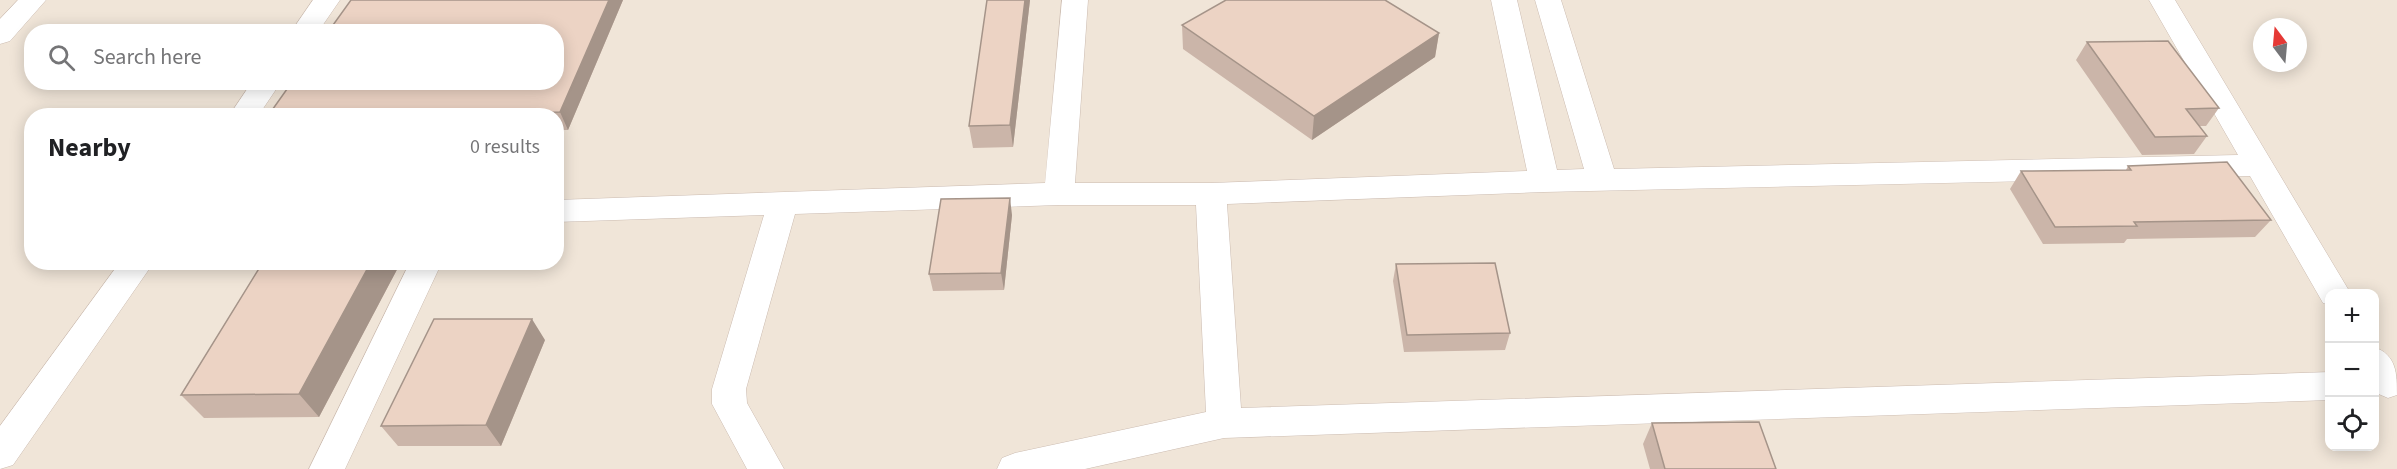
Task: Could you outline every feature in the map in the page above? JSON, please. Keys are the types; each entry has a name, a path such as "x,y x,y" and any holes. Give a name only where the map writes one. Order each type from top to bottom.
{"street":[{"path":"0,35 33,0"},
{"path":"310,24 327,0"},
{"path":"1059,194 1075,0"},
{"path":"1503,0 1544,181"},
{"path":"1548,0 1603,181"},
{"path":"2162,0 2332,289"},
{"path":"249,108 261,90"},
{"path":"564,211 1059,194 1211,194 1544,181 2259,165"},
{"path":"1211,194 1224,423"},
{"path":"766,469 730,404 729,389 782,205"},
{"path":"0,454 132,270"},
{"path":"327,469 422,270"},
{"path":"1015,469 1224,423 2325,386"}],"shaded area":[{"path":"0,0 2397,0 2397,469 0,469"}],"building":[{"path":"351,0 609,0 562,108 274,108 286,90 564,90 564,24 334,24"},
{"path":"987,0 1025,0 1010,125 969,126"},
{"path":"1226,0 1385,0 1439,33 1314,116 1182,25"},
{"path":"2168,41 2219,108 2186,109 2207,136 2155,137 2087,42"},
{"path":"2227,162 2271,220 2134,222 2137,226 2055,227 2021,171 2131,170 2128,166"},
{"path":"1010,198 1001,273 929,274 941,199"},
{"path":"1495,263 1510,333 1407,335 1396,264"},
{"path":"258,270 367,270 299,394 181,395"},
{"path":"434,319 532,319 486,425 381,426"},
{"path":"1759,422 1776,469 1665,469 1652,423"}]}
